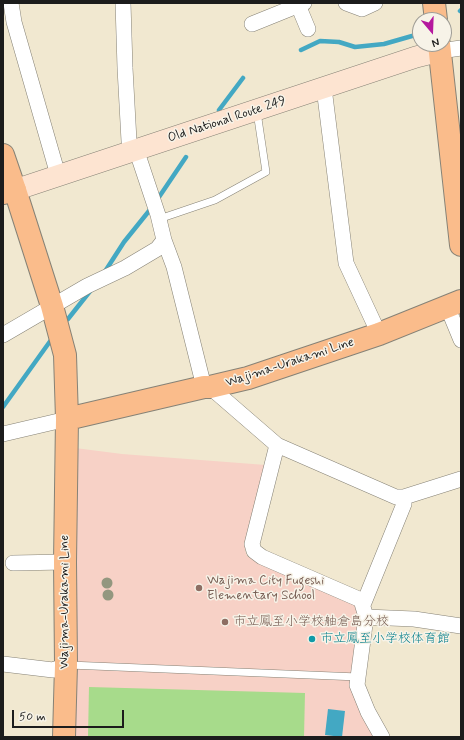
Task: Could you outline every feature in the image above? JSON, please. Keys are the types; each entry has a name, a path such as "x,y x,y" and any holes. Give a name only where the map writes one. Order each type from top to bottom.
{"main road":[{"path":"447,52 461,245"},
{"name":"Wajima-Urakami Line","path":"3,155 9,191 52,306 65,355 68,419 65,562 66,665 64,737"},
{"name":"Wajima-Urakami Line","path":"68,419 248,378 379,334 454,303"}],"street":[{"path":"11,3 8,24 58,175"},
{"path":"123,3 129,141 139,158 152,193 164,240 174,267 207,387 277,445 396,497 404,497 461,479"},
{"path":"346,3 362,10 375,3"},
{"path":"252,24 301,4 308,29"},
{"name":"Old National Route 249","path":"9,191 433,52"},
{"path":"324,88 346,263 379,334"},
{"path":"3,335 87,286 125,268 157,249 164,240"},
{"path":"454,303 461,340"},
{"path":"3,434 68,419"},
{"path":"277,445 252,544 254,551 262,557 362,600 365,611"},
{"path":"382,737 357,685 365,611 404,504 404,497"},
{"path":"13,563 65,562"},
{"path":"365,611 461,626"},
{"path":"3,664 53,670 66,665"}],"lane":[{"path":"159,217 215,200 266,172 257,110"},
{"path":"66,665 358,678"}],"shaded area":[{"name":"Wajima City Fugeshi Elementary School","path":"75,448 122,454 266,465 245,550 247,556 353,600 359,612 352,686 376,737 72,737"}],"green space":[{"path":"89,687 305,693 304,737 88,737"}],"water":[{"path":"328,709 345,711 342,737 325,735"}],"waterway":[{"path":"301,50 320,41 339,42 355,47 384,44 412,36"},
{"path":"219,110 243,78"},
{"path":"157,200 186,157"},
{"path":"104,273 124,242 153,206"},
{"path":"68,319 91,290"},
{"path":"3,407 51,340"}],"place":[{"name":"Wajima City Fugeshi Elementary School","path":"199,588"},
{"name":"市立鳳至小学校舳倉島分校","path":"225,622"},
{"name":"市立鳳至小学校体育館","path":"312,639"}]}
